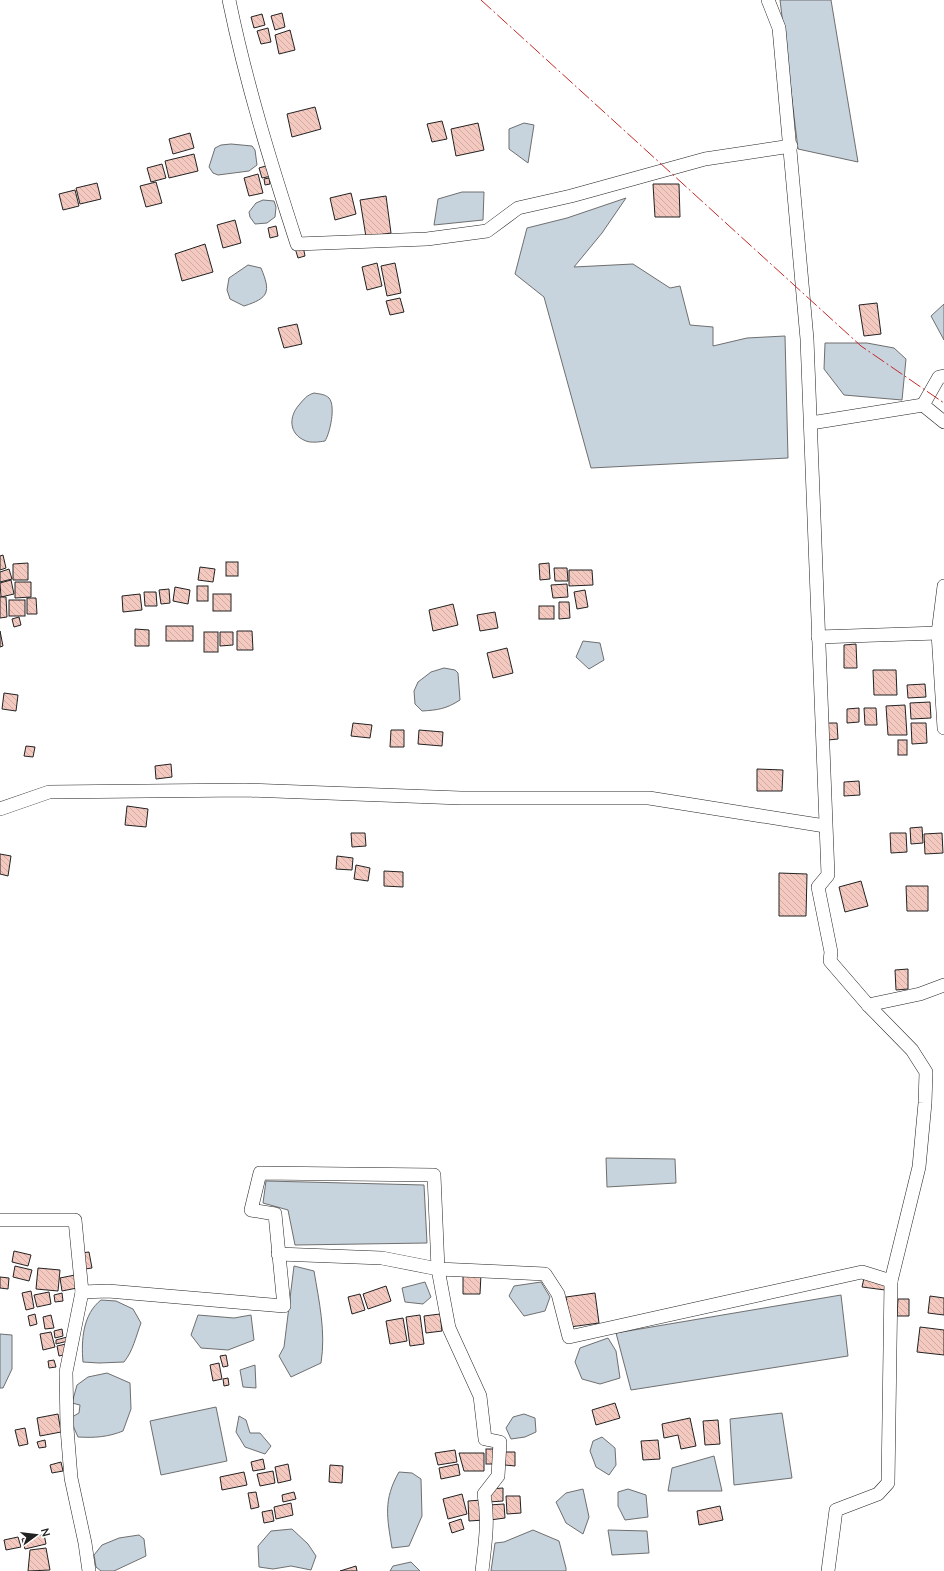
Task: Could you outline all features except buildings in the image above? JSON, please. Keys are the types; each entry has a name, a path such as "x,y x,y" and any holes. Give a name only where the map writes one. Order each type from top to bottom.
{"street":[{"path":"229,0 236,34 266,148 297,244 427,240 487,231 518,208 571,196 705,158 791,146"},
{"path":"768,0 779,28 808,340 828,875 818,887 831,952 830,961 868,1005 912,1050 926,1072 925,1103 919,1167 891,1281 888,1483 878,1494 836,1510 828,1571"},
{"path":"923,405 939,377 944,376"},
{"path":"811,423 923,405 944,422"},
{"path":"944,586 938,633 944,728"},
{"path":"818,637 938,633"},
{"path":"0,809 49,792 245,790 461,798 649,798 825,826"},
{"path":"868,1005 920,994 944,985"},
{"path":"82,1292 108,1291 284,1306 274,1214 252,1210 260,1172 434,1175 438,1269 449,1328 480,1396 485,1439 500,1442 498,1476 484,1494 487,1509 487,1530 482,1571"},
{"path":"0,1220 75,1220 82,1292 66,1372 67,1428 71,1478 85,1543 89,1571"},
{"path":"278,1254 382,1258 438,1269 545,1274 558,1294 569,1337 862,1272 891,1281"}],"shaded area":[{"path":"780,0 831,0 858,162 798,149"},
{"path":"524,123 534,125 528,163 509,149 509,129"},
{"path":"231,144 252,146 255,150 257,165 249,171 218,175 213,173 209,167 215,148 221,145"},
{"path":"462,192 484,192 483,220 434,225 438,199"},
{"path":"626,198 602,233 574,267 633,264 670,288 680,286 690,325 713,327 713,346 747,338 785,336 788,458 591,468 544,297 515,274 527,228 567,218"},
{"path":"263,200 274,201 276,207 275,217 267,223 255,224 250,217 249,212 256,203"},
{"path":"248,265 261,268 267,288 263,297 244,306 230,299 227,290 229,278"},
{"path":"944,304 944,340 931,316"},
{"path":"825,343 867,343 894,348 906,359 902,400 844,395 824,369"},
{"path":"314,393 326,396 331,402 332,420 325,441 306,441 300,438 293,429 293,414 309,395"},
{"path":"583,641 600,643 604,660 589,669 576,657"},
{"path":"444,668 455,670 458,673 460,700 442,708 422,711 415,704 414,691 418,682 431,672"},
{"path":"606,1158 675,1159 676,1183 607,1187"},
{"path":"266,1181 424,1185 427,1243 295,1245 288,1210 263,1203"},
{"path":"294,1266 314,1271 320,1305 323,1340 321,1363 291,1377 279,1356 284,1347"},
{"path":"425,1282 431,1297 423,1304 405,1302 402,1288"},
{"path":"541,1282 550,1297 545,1311 524,1316 509,1296 514,1286"},
{"path":"841,1295 848,1356 631,1390 616,1333"},
{"path":"101,1300 116,1301 133,1309 141,1323 132,1348 124,1362 83,1362 82,1345 84,1328 90,1312"},
{"path":"198,1315 234,1318 251,1315 254,1340 228,1350 201,1348 191,1335"},
{"path":"0,1334 12,1335 12,1369 3,1388 0,1388"},
{"path":"608,1338 616,1351 620,1378 600,1384 582,1379 575,1362 580,1348"},
{"path":"255,1365 256,1388 243,1387 240,1370"},
{"path":"107,1373 130,1383 131,1409 123,1431 101,1437 78,1437 74,1428 72,1417 79,1413 80,1405 72,1403 77,1385 88,1377"},
{"path":"216,1407 227,1461 161,1475 150,1421"},
{"path":"782,1413 792,1478 734,1485 730,1419"},
{"path":"524,1414 535,1418 536,1432 525,1437 511,1439 506,1428 513,1417"},
{"path":"239,1416 246,1420 250,1433 260,1433 271,1446 265,1454 245,1447 236,1432"},
{"path":"602,1437 615,1448 616,1465 609,1475 596,1467 590,1451 593,1441"},
{"path":"714,1456 722,1491 668,1491 672,1468"},
{"path":"399,1472 412,1473 421,1479 422,1516 409,1546 392,1548 388,1518 388,1500 390,1491"},
{"path":"583,1489 589,1517 583,1534 566,1523 556,1502 566,1493"},
{"path":"628,1489 646,1495 648,1517 625,1520 618,1506 618,1492"},
{"path":"292,1529 308,1544 316,1556 311,1570 291,1566 273,1569 259,1567 258,1546 271,1531"},
{"path":"533,1530 559,1541 566,1571 491,1571 495,1543 504,1542"},
{"path":"608,1530 647,1531 649,1553 612,1555"},
{"path":"139,1535 144,1539 146,1556 114,1571 101,1571 96,1567 94,1555 102,1545 119,1538"},
{"path":"411,1562 420,1571 390,1571 393,1566"}],"power":[{"path":"481,0 861,346 944,403"}]}
